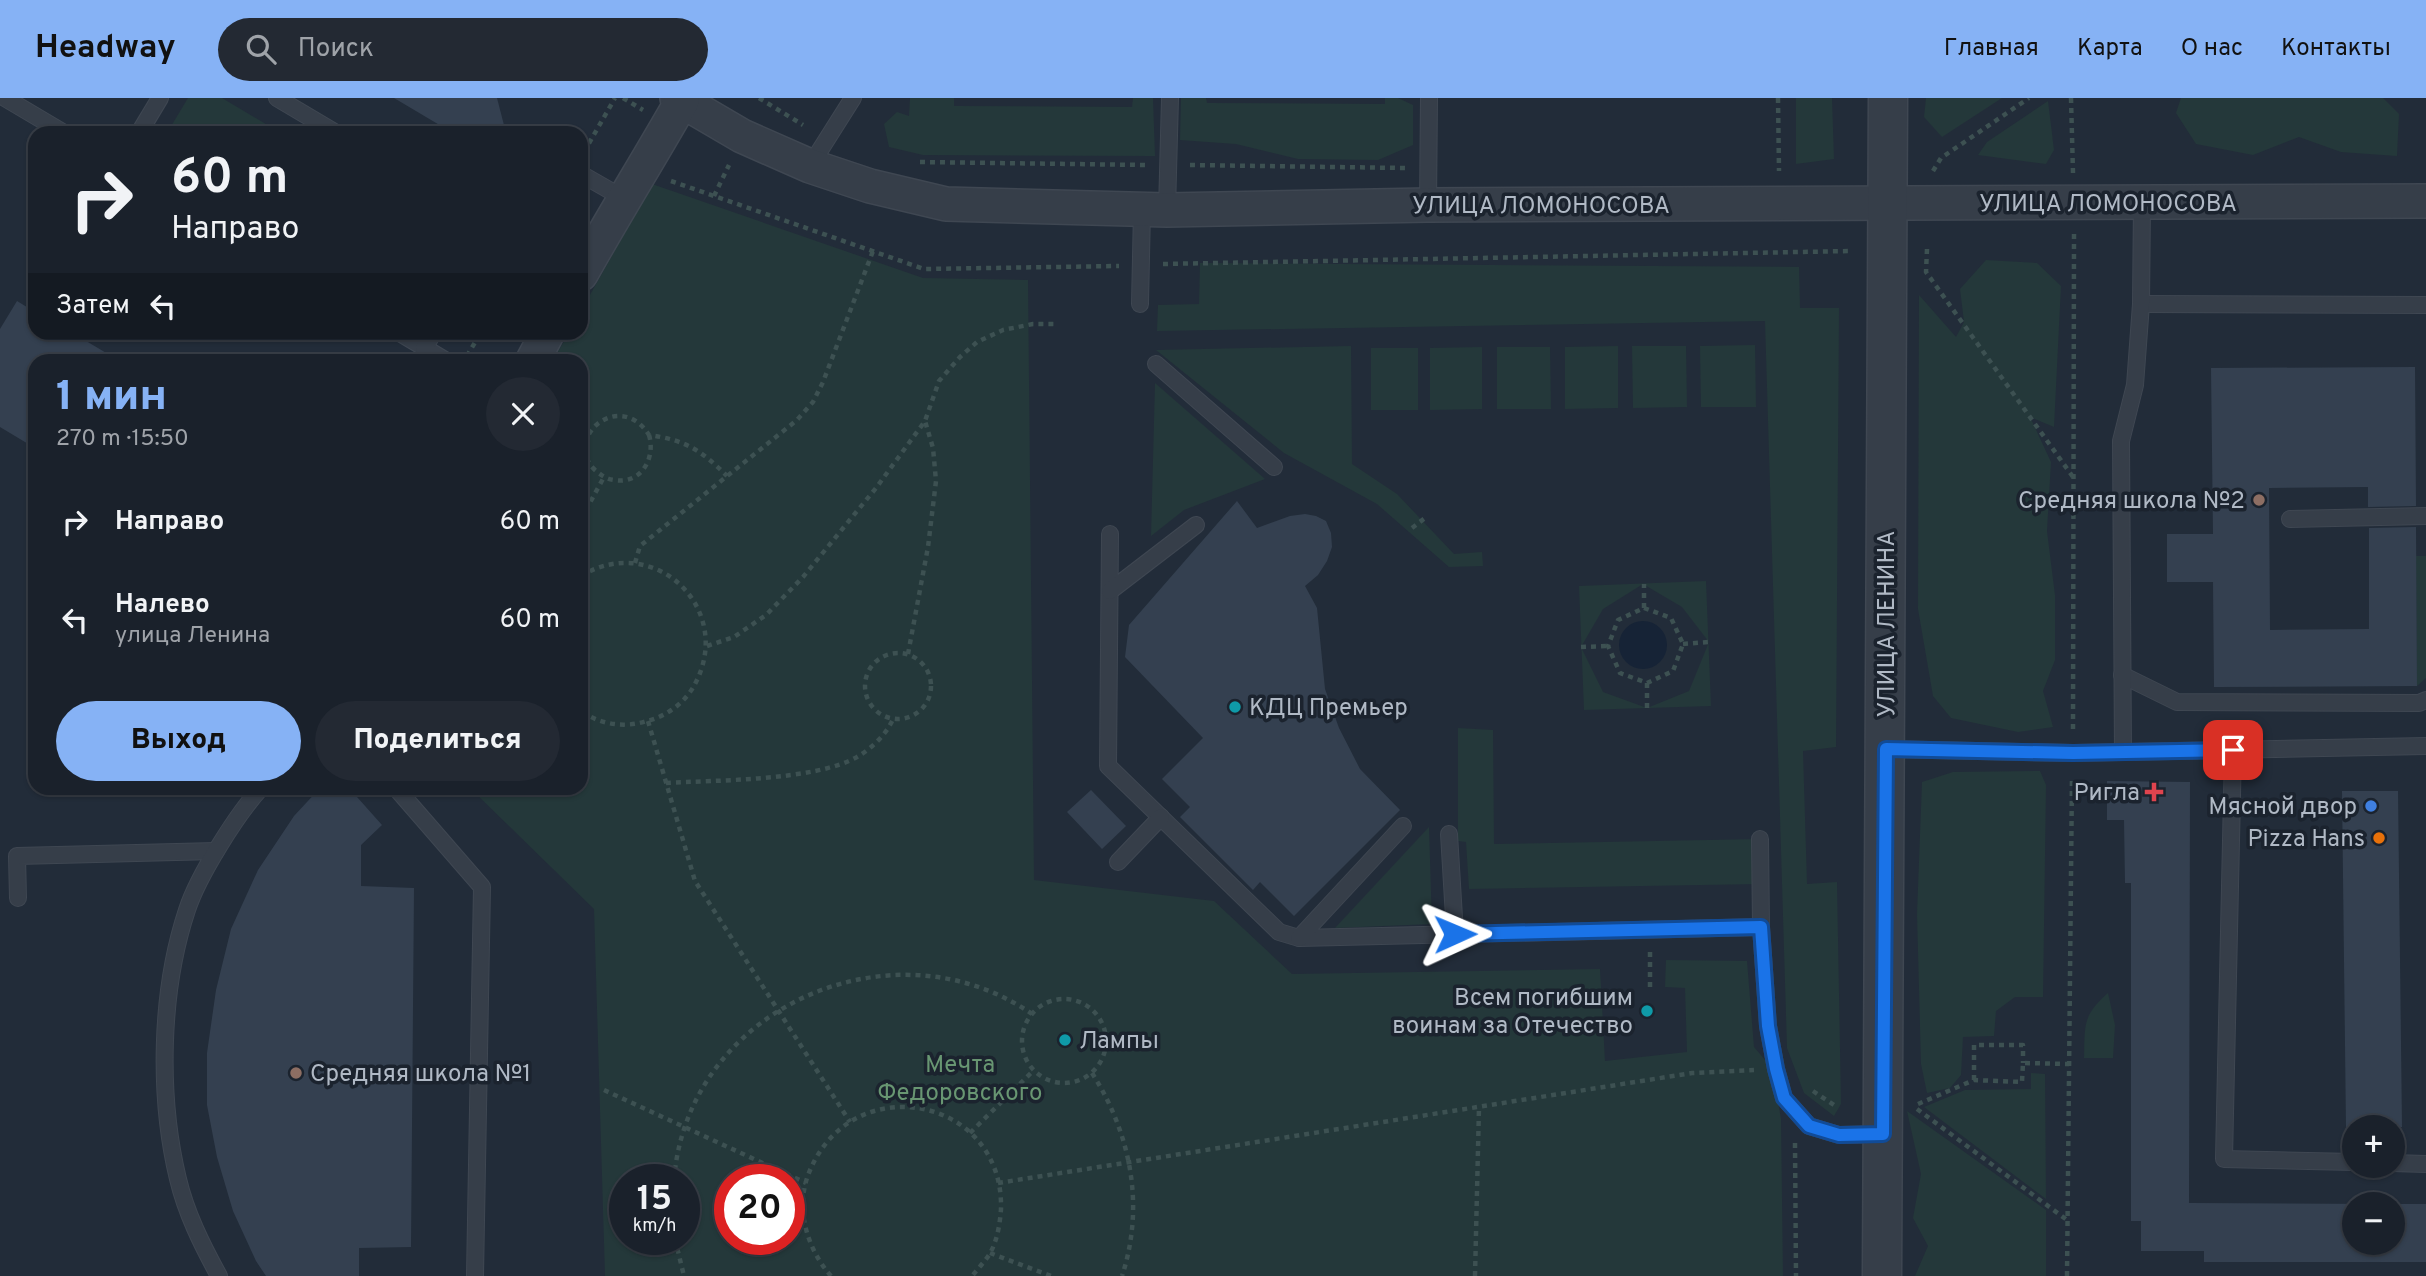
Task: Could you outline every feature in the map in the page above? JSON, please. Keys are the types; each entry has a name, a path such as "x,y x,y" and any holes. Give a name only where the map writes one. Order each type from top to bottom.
{"street":[{"name":"УЛИЦА ЛЕНИНА","path":"1882,1276 1888,98"},
{"name":"УЛИЦА ЛОМОНОСОВА","path":"680,100 742,136 819,153 870,186 946,204 1155,210 1428,205 2426,201"},
{"path":"588,262 644,168 680,100"}],"lane":[{"path":"5,98 52,126"},
{"path":"143,126 160,98"},
{"path":"277,98 324,126"},
{"path":"819,153 853,98"},
{"path":"1140,304 1141,265 1168,165 1170,98"},
{"path":"1428,205 1429,98"},
{"path":"588,178 624,198"},
{"path":"2123,752 2121,441 2135,385 2141,304 2142,203"},
{"path":"2141,304 2426,305"},
{"path":"412,340 435,354"},
{"path":"425,348 430,340"},
{"path":"1156,364 1274,467"},
{"path":"2290,519 2426,516"},
{"path":"1110,591 1196,525"},
{"path":"1110,534 1108,766 1279,932 1299,938 1761,927"},
{"path":"2122,675 2177,702 2419,703 2426,700"},
{"path":"1886,749 2073,753 2426,746"},
{"path":"2233,750 2224,1159 2342,1162"},
{"path":"219,1276 196,1234 178,1179 166,1107 164,1059 170,982 187,909 216,851 256,795"},
{"path":"402,795 482,887 475,1276"},
{"path":"1118,862 1161,817"},
{"path":"1299,938 1403,826"},
{"path":"1449,834 1455,934"},
{"path":"1760,839 1761,927 1768,1026 1784,1098 1809,1126 1839,1135 1883,1122"},
{"path":"18,898 17,856 216,851"},
{"path":"2405,1163 2426,1164"}],"path":[{"path":"588,145 615,98"},
{"path":"759,98 819,153"},
{"path":"1777,98 1779,179"},
{"path":"1930,175 1941,158 2029,98"},
{"path":"2067,1276 2073,753 2074,204 2071,98"},
{"path":"907,162 1428,169"},
{"path":"644,168 657,176 924,269 1851,251"},
{"path":"1927,249 1926,272 2073,477"},
{"path":"635,564 640,546 797,421 813,402 873,251"},
{"path":"707,646 734,637 766,615 803,577 876,488 925,421 939,381 960,357 977,342 1003,330 1033,324 1056,324"},
{"path":"588,436 593,427 612,416 623,416 643,425 652,444 647,465 631,479 621,481 604,477 588,460"},
{"path":"908,654 928,547 936,481 933,448 925,421"},
{"path":"649,435 689,444 706,455 727,476"},
{"path":"588,506 604,477"},
{"path":"1412,527 1425,519"},
{"path":"588,571 616,563 635,564 662,571 681,584 695,602 704,624 707,646 703,669 692,690 676,707 634,725 611,724 588,715"},
{"path":"1644,584 1644,608"},
{"path":"1644,608 1671,618 1683,644 1673,671 1647,683 1620,673 1608,646 1618,620 1644,608"},
{"path":"1683,644 1709,642"},
{"path":"1581,647 1608,646"},
{"path":"908,654 925,667 932,688 923,708 915,715 905,719 893,719 875,710 869,701 866,680 877,661 886,656 908,654"},
{"path":"1647,683 1647,708"},
{"path":"666,783 765,777 842,764 870,748 893,719"},
{"path":"648,721 695,881 850,1122"},
{"path":"1650,930 1650,989"},
{"path":"677,1164 685,1128 712,1074 734,1047 759,1024 778,1010 818,989 852,979 909,974 954,980 988,990 1032,1014"},
{"path":"1057,999 1084,1004 1096,1012 1107,1037 1106,1051 1100,1064 1078,1082 1064,1084 1051,1082 1034,1070 1028,1064 1023,1051 1022,1037 1032,1014 1044,1004 1057,999"},
{"path":"1974,1080 1974,1045 2023,1045 2022,1082 1974,1080 1913,1106 2068,1221"},
{"path":"2023,1063 2069,1064"},
{"path":"998,1183 1692,1073 1776,1069 1843,1111 1883,1122"},
{"path":"970,1133 1034,1070"},
{"path":"1092,1073 1111,1105 1124,1137 1129,1162 1133,1205 1131,1240 1122,1276"},
{"path":"604,1090 806,1183"},
{"path":"831,1276 812,1249 803,1219 806,1183 814,1158 833,1133 859,1116 889,1107 920,1107 949,1118 970,1133 992,1162 1001,1192 1000,1223 990,1253 972,1276"},
{"path":"1475,1276 1479,1107"},
{"path":"1796,1111 1796,1276"},
{"path":"990,1253 1051,1276"},
{"path":"678,1255 684,1276"}],"green space":[{"path":"188,98 222,98 269,126 171,126"},
{"path":"910,98 954,98 954,106 1132,107 1133,98 1153,98 1155,156 923,155 889,147 884,124 897,112 909,116"},
{"path":"1181,98 1206,98 1207,103 1385,104 1385,98 1398,98 1413,105 1413,145 1378,160 1298,159 1236,144 1180,140"},
{"path":"1796,98 1832,98 1834,159 1796,164"},
{"path":"1926,98 2002,98 1942,137 1924,117"},
{"path":"2181,98 2383,98 2399,114 2397,156 2341,152 2299,137 2253,155 2196,144 2176,113"},
{"path":"2048,101 2054,150 2046,164 1978,155 1987,142"},
{"name":"Мечта Федоровского","path":"652,184 923,278 1028,280 1034,880 1214,901 1292,974 1600,969 1605,1061 1687,1052 1685,988 1665,987 1666,960 1747,961 1754,1047 1772,1068 1781,1119 1783,1276 605,1276 594,909 477,795 588,795 588,354 557,354 565,340 588,340 588,298"},
{"path":"1986,260 2037,263 2061,286 2054,427 2030,417 2051,462 2047,531 2055,595 2055,660 2043,691 2053,727 2018,732 1951,718 1933,696 1918,609 1919,295 1956,337 1964,322 1960,289"},
{"path":"1200,263 1799,267 1800,308 1839,308 1836,747 1803,751 1807,884 1837,882 1841,1104 1834,1116 1804,1093 1787,1048 1765,321 1157,331 1158,305 1199,304"},
{"path":"1755,345 1756,407 1701,407 1700,346"},
{"path":"1351,346 1352,464 1397,494 1454,554 1482,552 1483,566 1449,567 1377,504 1284,453 1156,350"},
{"path":"1618,346 1618,408 1565,409 1565,347"},
{"path":"1632,346 1686,346 1687,407 1633,408"},
{"path":"1482,347 1482,409 1430,410 1430,348"},
{"path":"1497,347 1550,347 1551,409 1497,409"},
{"path":"1371,348 1418,348 1418,410 1371,410"},
{"path":"1155,383 1265,479 1184,510 1151,536"},
{"path":"2416,556 2426,556 2426,678 2417,686"},
{"path":"1706,581 1708,641 1682,607 1643,584 1603,609 1581,646 1579,586"},
{"path":"1708,643 1711,706 1584,710 1582,648 1603,692 1647,708 1689,691"},
{"path":"1458,728 1493,730 1494,844 1760,839 1761,884 1469,889 1466,842 1458,841"},
{"path":"2040,771 2046,785 2043,997 2015,997 1996,1011 1994,1036 1963,1037 1961,1075 1950,1088 1927,1093 1921,1064 1917,914 1922,782 1953,772"},
{"path":"1429,827 1432,924 1335,928"},
{"path":"2108,993 2115,1025 2113,1058 2084,1058 2089,1015"},
{"path":"2031,1073 2045,1074 2046,1199 1924,1107 1965,1090 2031,1089"},
{"path":"1907,1111 2046,1210 2046,1276 1915,1276 1928,1246 1913,1218 1921,1174"}],"water":[{"path":"1643,621 1660,628 1667,645 1660,662 1643,669 1626,662 1619,645 1626,628"}],"building":[{"path":"394,98 497,98 504,126 441,126"},
{"path":"17,301 28,308 28,340 84,340 108,354 28,354 28,444 0,427 0,329"},
{"path":"2415,367 2416,506 2368,507 2368,487 2269,488 2270,630 2369,629 2369,528 2416,527 2417,686 2214,687 2213,582 2167,582 2167,534 2213,534 2211,368"},
{"name":"КДЦ Премьер","path":"1237,501 1257,528 1290,516 1305,514 1326,521 1331,533 1332,547 1318,575 1305,586 1317,608 1325,689 1339,728 1360,769 1400,810 1294,916 1260,882 1253,890 1180,817 1190,807 1162,779 1203,738 1125,657 1129,625"},
{"path":"2107,781 2190,782 2189,1203 2342,1204 2342,1255 2405,1255 2405,1204 2426,1204 2426,1262 2204,1262 2204,1251 2141,1251 2141,1221 2131,1221 2131,883 2125,883 2124,820 2107,820"},
{"path":"1091,790 1126,826 1102,849 1067,812"},
{"path":"2342,791 2398,791 2402,1115 2346,1115"},
{"name":"Средняя школа №1","path":"314,795 355,795 382,825 361,845 361,886 414,888 411,1247 359,1248 359,1276 266,1276 256,1261 233,1211 217,1157 207,1105 207,1053 216,990 231,929 258,870 294,816"}],"place":[{"name":"Средняя школа №2","path":"2259,500"},
{"name":"КДЦ Премьер","path":"1235,707"},
{"name":"Ригла","path":"2154,792"},
{"name":"Мясной двор","path":"2371,806"},
{"name":"Pizza Hans","path":"2379,838"},
{"name":"Всем погибшим воинам за Отечество","path":"1647,1011"},
{"name":"Лампы","path":"1065,1040"},
{"name":"Средняя школа №1","path":"296,1073"}],"route":[{"path":"1455,934 1761,927 1768,1026 1784,1098 1809,1126 1839,1135 1883,1134 1886,749 2073,753 2233,750"}]}
